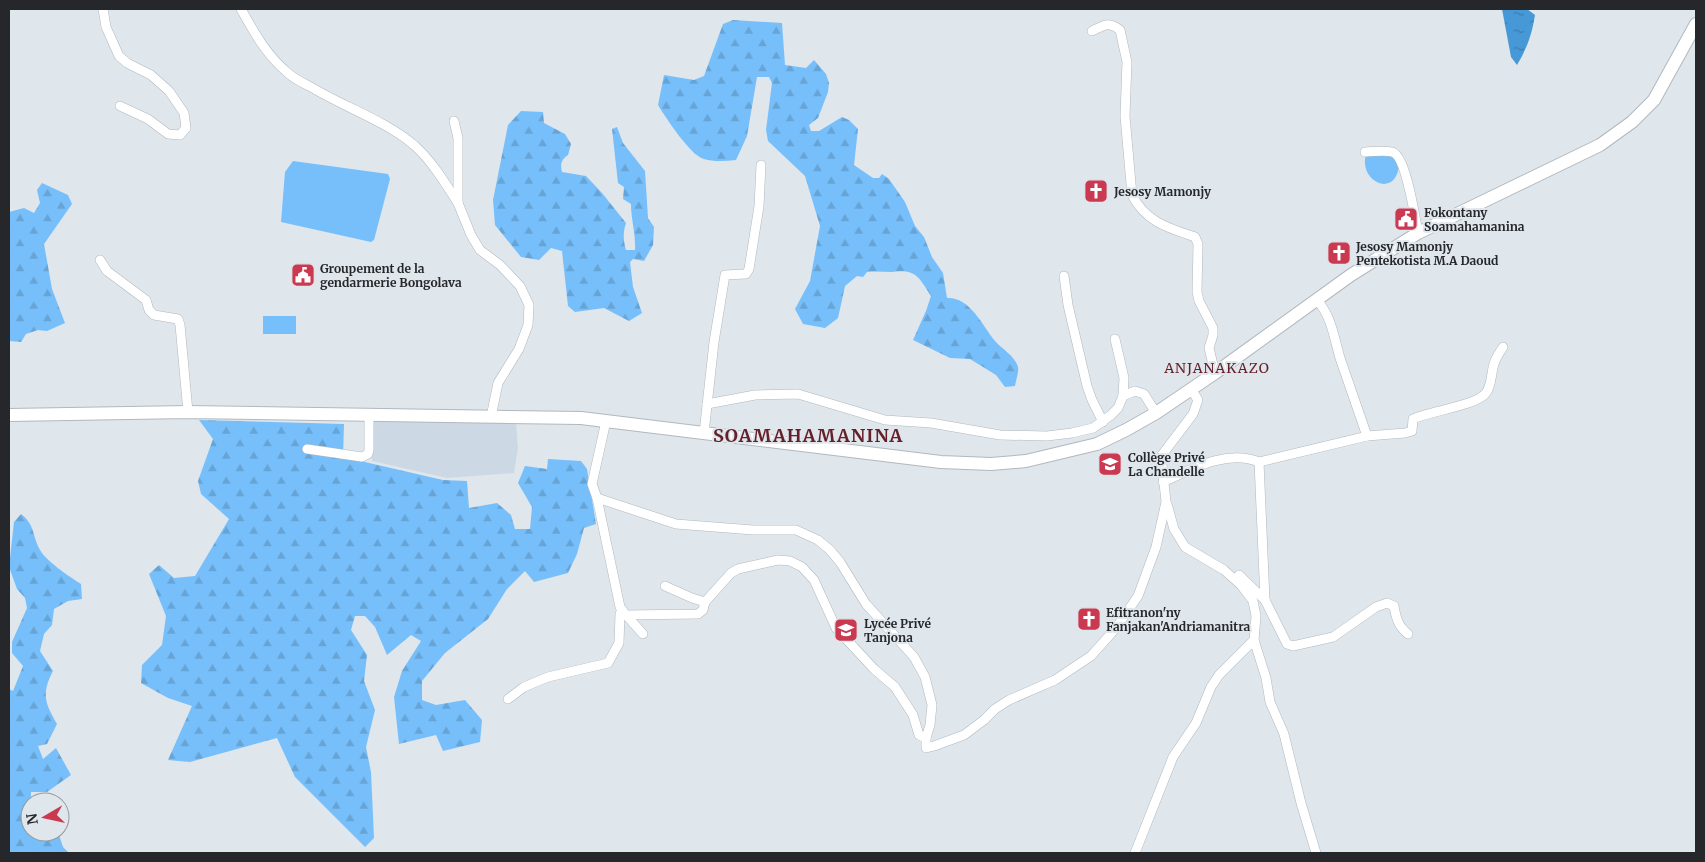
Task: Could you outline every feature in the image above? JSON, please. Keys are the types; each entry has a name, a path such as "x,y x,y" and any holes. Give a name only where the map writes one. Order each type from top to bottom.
{"main road":[{"path":"9,415 188,412 581,418 940,462 991,464 1026,461 1097,444 1126,430 1156,413 1215,373 1351,275 1418,232 1600,145 1632,122 1654,100 1696,24"}],"street":[{"path":"103,9 106,27 118,56 127,63 151,75 169,91 184,113 186,128 180,135 168,134 148,119 120,106"},
{"path":"241,9 256,37 288,74 322,94 383,124 414,145 431,164 458,203 470,235 480,250 520,286 529,305 528,324 519,349 498,383 491,416"},
{"path":"1092,31 1106,24 1113,24 1120,30 1127,62 1125,116 1132,195 1137,204 1154,222 1195,237 1198,244 1199,301 1212,328 1213,336 1209,348 1215,373"},
{"path":"454,121 458,138 458,203"},
{"path":"1364,152 1394,152 1400,158 1418,232"},
{"path":"704,433 725,275 746,274 749,269 759,206 761,164"},
{"path":"100,260 107,271 146,300 149,310 154,315 178,319 188,412"},
{"path":"1064,276 1068,305 1087,386 1103,422"},
{"path":"1317,300 1325,310 1331,323 1367,436"},
{"path":"707,404 754,395 798,394 885,420 932,423 1000,435 1047,436 1072,433 1093,428 1103,422 1118,408 1123,396 1124,378 1115,339"},
{"path":"1163,482 1212,462 1241,457 1259,462 1367,436 1412,431 1413,419 1451,408 1485,395 1490,386 1495,361 1504,347"},
{"path":"1191,389 1198,400 1193,414 1162,455 1166,502 1174,530 1185,547 1224,570 1241,585 1253,601 1256,616 1254,640 1266,678 1270,702 1284,734 1301,803 1316,853"},
{"path":"1123,396 1135,391 1144,394 1156,413"},
{"path":"307,449 362,457 368,454 370,415"},
{"path":"606,421 592,484 597,498 616,591 624,612 643,634"},
{"path":"1259,462 1265,600"},
{"path":"597,498 676,524 754,530 796,530 818,540 840,562 866,604 914,657 925,677 932,705 926,748 964,735 1009,700 1055,680 1091,656 1116,628 1138,596 1156,546 1166,502"},
{"path":"508,699 524,687 548,678 608,663 619,643 620,614 624,612 698,614 705,602 731,573 738,569 778,560 802,567 814,580 836,628 874,669 895,688 914,715 918,735 926,738"},
{"path":"1224,570 1238,574 1265,600 1287,644 1293,646 1333,637 1376,607 1387,603 1394,606 1397,621 1408,634"},
{"path":"665,586 705,602"},
{"path":"1136,853 1173,757 1196,723 1211,687 1219,675 1254,640"}],"shaded area":[{"path":"373,418 516,422 518,448 514,473 447,478 372,461"}],"green space":[{"path":"733,20 782,23 785,65 806,68 814,60 826,74 829,83 828,92 818,118 809,125 811,131 819,131 842,117 849,120 858,129 854,165 873,178 879,178 882,174 889,179 905,202 915,226 924,237 932,257 943,273 947,298 955,299 969,307 995,341 1016,363 1018,371 1015,386 1005,387 996,375 970,359 950,358 913,340 931,296 916,275 911,273 899,271 867,272 863,277 857,276 845,286 838,318 825,328 803,324 795,309 810,281 820,226 805,176 768,141 766,130 772,83 769,77 757,77 747,136 736,160 712,161 698,156 679,135 658,105 664,75 694,80 704,76 723,24"},
{"path":"521,111 543,112 544,123 565,134 571,144 568,155 562,162 562,172 586,176 602,193 626,223 624,243 626,250 635,250 635,238 631,204 623,199 624,187 618,183 612,129 617,127 623,143 645,171 648,218 654,227 653,245 644,261 633,259 630,262 633,287 642,313 629,321 604,308 575,312 568,306 562,251 551,248 539,260 521,257 495,225 493,200 508,125"},
{"path":"1366,154 1391,154 1399,165 1396,175 1391,182 1385,184 1378,183 1372,179 1367,172 1365,164"},
{"path":"293,161 388,174 390,179 374,240 371,242 281,222 285,172"},
{"path":"42,183 68,195 72,204 44,244 52,289 65,323 47,331 38,330 26,334 21,342 9,341 9,212 24,208 34,213 40,203 37,190"},
{"path":"263,316 296,316 296,334 263,334"},
{"path":"199,420 344,424 343,457 443,480 467,481 469,508 497,503 511,515 515,529 530,529 532,507 518,483 525,466 547,469 548,459 581,461 587,469 596,524 584,528 577,554 568,573 534,582 525,571 507,589 488,619 445,653 422,681 422,700 436,705 465,700 482,720 480,742 443,751 436,735 399,744 394,697 402,671 421,641 411,635 387,655 375,627 365,616 355,616 351,630 367,655 364,681 375,710 366,747 371,772 374,838 365,847 295,777 277,738 190,762 168,760 192,706 168,698 141,683 142,665 162,645 166,616 149,574 159,565 174,578 195,576 229,519 201,494 198,481 213,439"},
{"path":"21,514 26,518 46,558 81,584 82,599 68,601 54,609 52,625 44,634 40,651 53,671 47,686 46,698 57,724 47,744 38,746 43,759 56,748 71,775 47,792 20,792 20,842 61,842 69,853 9,853 9,689 13,691 23,666 12,653 12,642 27,608 25,598 17,589 9,567 14,522"}],"water":[{"path":"1502,9 1527,9 1535,15 1529,41 1517,65 1511,57"}],"place":[{"name":"Jesosy Mamonjy","path":"1096,191"},
{"name":"Fokontany Soamahamanina","path":"1406,219"},
{"name":"Jesosy Mamonjy Pentekotista M.A Daoud","path":"1339,253"},
{"name":"Groupement de la gendarmerie Bongolava","path":"303,275"},
{"name":"Collège Privé La Chandelle","path":"1110,464"},
{"name":"Efitranon'ny Fanjakan'Andriamanitra","path":"1089,619"},
{"name":"Lycée Privé Tanjona","path":"846,630"}],"district":[{"name":"ANJANAKAZO","path":"1217,368"},
{"name":"SOAMAHAMANINA","path":"808,435"}]}
